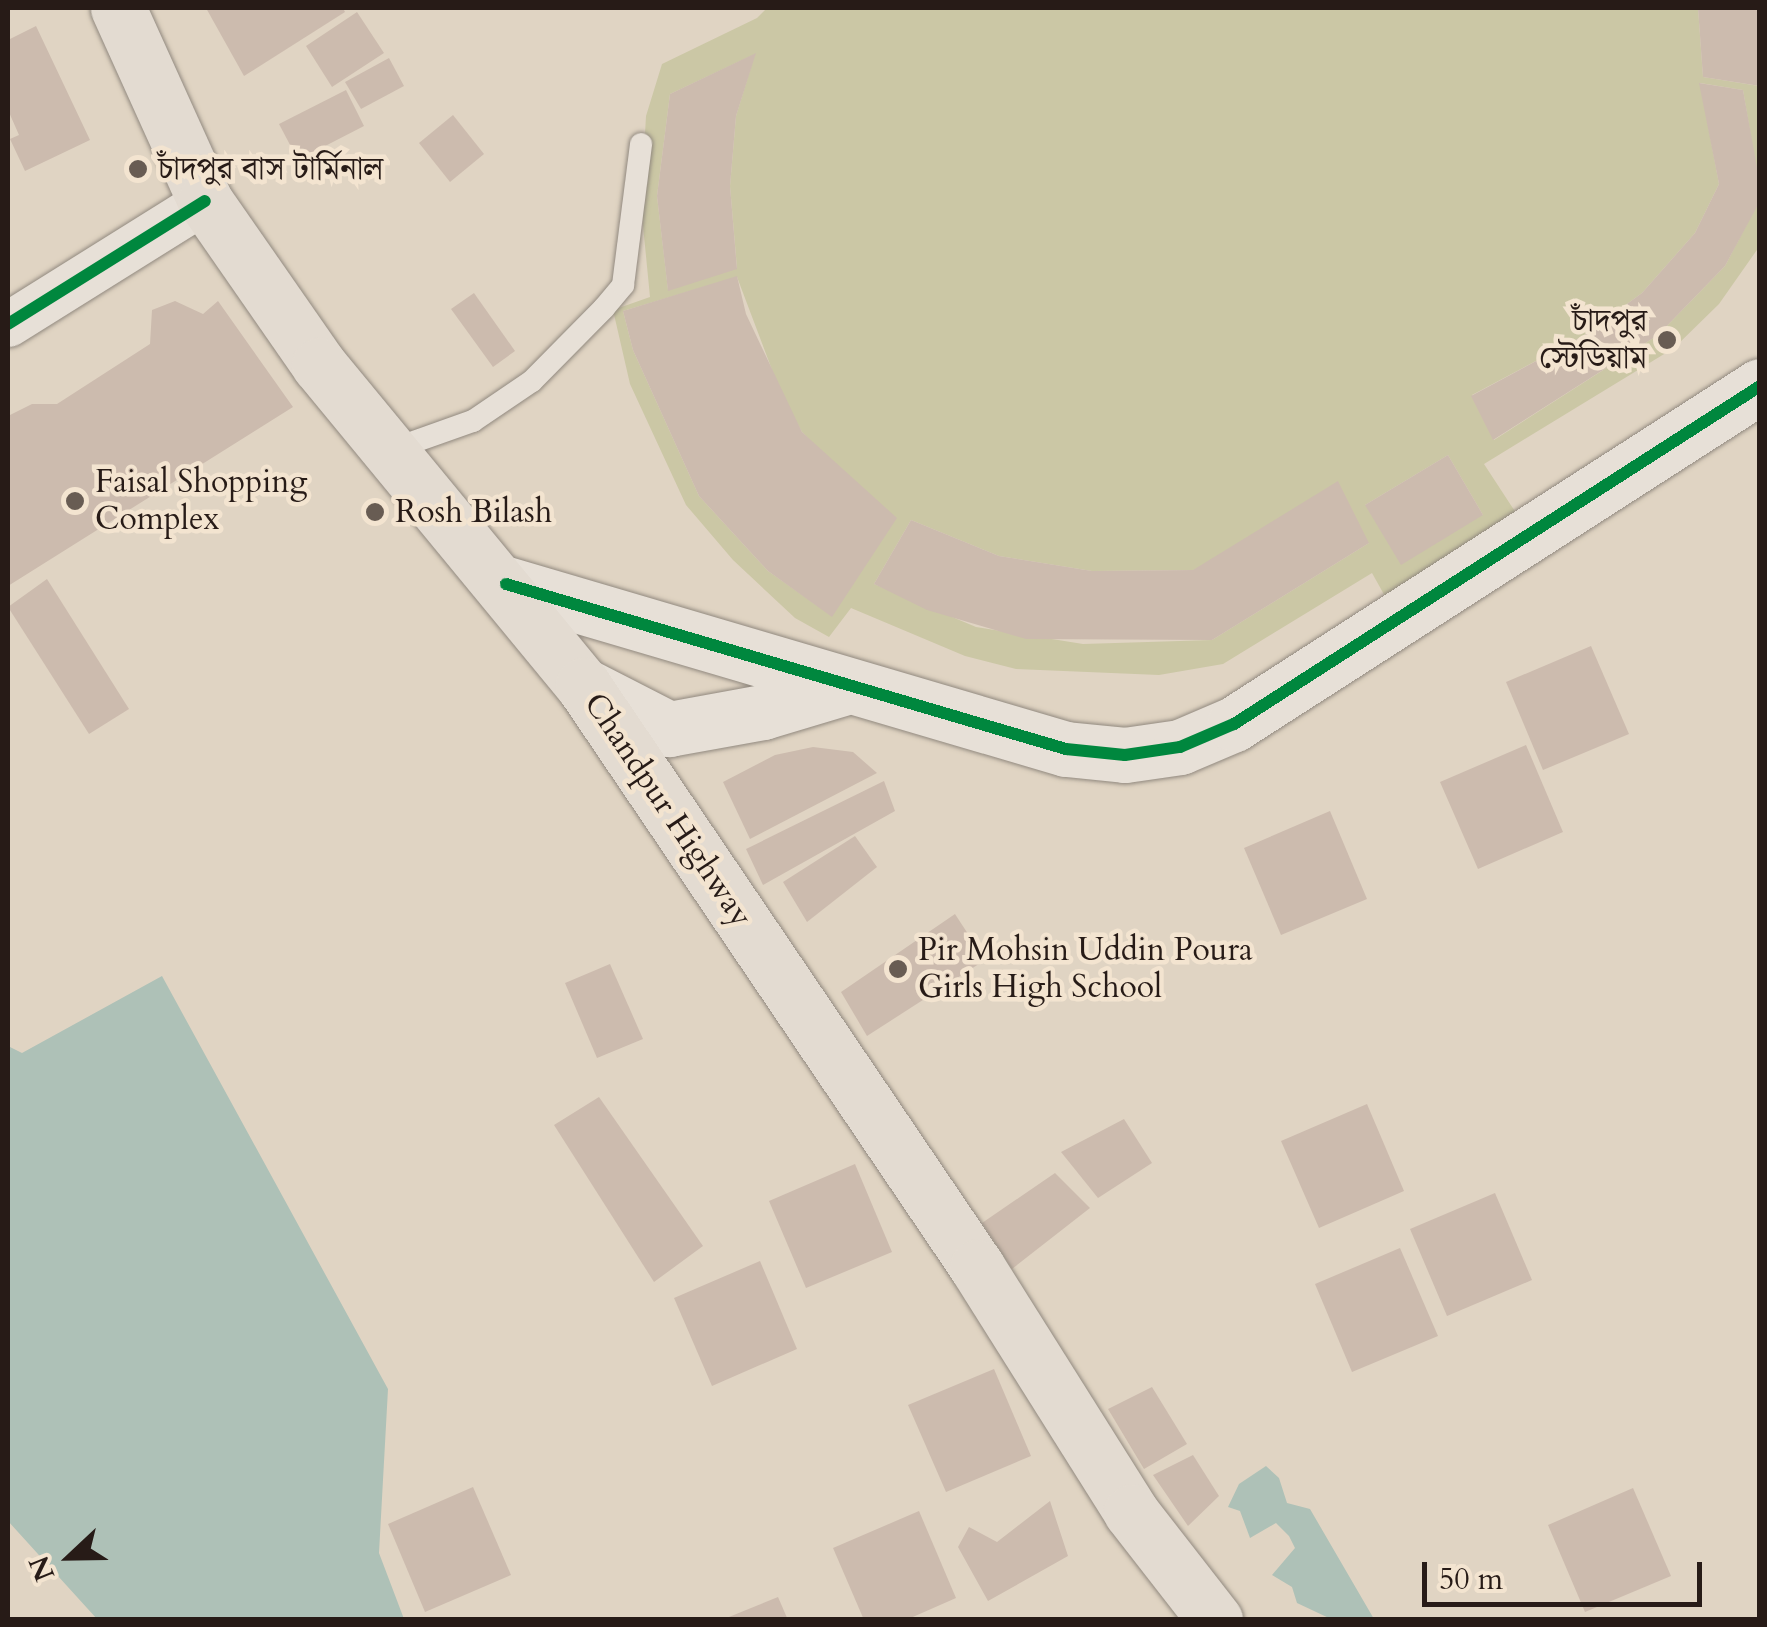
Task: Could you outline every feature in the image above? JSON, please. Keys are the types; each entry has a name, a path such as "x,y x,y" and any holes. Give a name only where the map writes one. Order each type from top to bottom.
{"main road":[{"name":"Chandpur Highway","path":"118,8 206,201 318,365 388,452 506,584 583,684 976,1267 1131,1512 1215,1620"}],"street":[{"path":"8,324 206,201"},
{"path":"506,584 1066,749 1125,755 1180,748 1234,724 1760,386"},
{"path":"583,684 670,729 763,712 846,687"}],"lane":[{"path":"388,452 472,421 532,381 613,296 622,285 641,144"}],"shaded area":[{"path":"767,8 1698,8 1703,77 1759,86 1759,184 1743,90 1700,83 1719,184 1695,233 1642,293 1583,336 1472,395 1494,440 1658,335 1725,266 1759,201 1759,247 1719,304 1674,348 1484,464 1518,516 1386,598 1372,573 1223,664 1159,675 1016,669 965,656 851,608 829,637 795,618 733,560 686,505 630,384 613,310 650,297 641,205 646,116 662,64 757,18","holes":["755,54 736,116 730,186 737,268 668,290 657,196 670,94","737,277 780,391 802,432 826,456 832,616 768,571 699,496 633,350 623,311","1448,455 1483,515 1365,505","911,520 999,556 1092,571 1193,570 1369,543 1212,640 1083,644 976,627 874,584"]},
{"path":"162,976 388,1389 379,1553 404,1619 97,1619 8,1521 8,1046 22,1053"},
{"path":"1266,1466 1279,1478 1287,1503 1310,1509 1374,1619 1331,1619 1297,1603 1292,1587 1272,1575 1295,1548 1289,1536 1276,1523 1250,1538 1240,1511 1228,1507 1239,1484"}],"building":[{"path":"206,8 343,8 345,12 244,76"},
{"path":"1698,8 1760,8 1760,86 1703,77"},
{"path":"357,12 384,53 332,87 306,46"},
{"path":"36,26 90,140 25,171 10,139 19,135 8,110 8,40"},
{"path":"756,53 736,116 730,186 737,269 668,291 657,196 670,94"},
{"path":"389,58 404,86 361,109 345,82"},
{"path":"1699,83 1743,90 1760,184 1760,201 1725,266 1658,335 1493,440 1471,396 1583,336 1642,293 1695,233 1719,184"},
{"path":"346,90 364,126 298,160 279,124"},
{"path":"453,115 484,154 450,182 419,143"},
{"path":"737,276 746,314 802,432 897,518 832,617 768,571 699,496 633,350 623,311"},
{"path":"474,293 515,351 493,367 451,309"},
{"name":"Faisal Shopping Complex","path":"175,301 203,314 218,301 293,407 8,586 8,416 32,404 57,404 150,344 152,310"},
{"path":"1448,455 1483,515 1401,565 1365,505"},
{"path":"1338,481 1369,543 1212,640 1026,639 927,610 874,584 911,520 999,556 1092,571 1193,570"},
{"path":"47,579 129,709 89,734 8,607"},
{"path":"1591,646 1629,734 1543,770 1506,682"},
{"path":"1526,745 1563,832 1478,869 1440,782"},
{"path":"813,747 853,752 877,773 750,839 723,782 775,755"},
{"path":"884,781 895,811 763,885 746,849"},
{"path":"1330,811 1367,899 1281,935 1244,848"},
{"path":"855,836 877,867 807,922 783,882"},
{"path":"955,914 985,960 867,1036 841,992"},
{"path":"610,964 643,1039 597,1058 565,983"},
{"path":"599,1097 703,1246 654,1282 554,1125"},
{"path":"1367,1104 1404,1191 1319,1228 1281,1141"},
{"path":"1124,1119 1152,1163 1098,1198 1061,1152"},
{"path":"855,1164 892,1252 806,1288 769,1201"},
{"path":"1055,1173 1090,1208 1012,1269 982,1223"},
{"path":"1495,1193 1532,1280 1447,1316 1410,1229"},
{"path":"1400,1248 1438,1336 1352,1372 1315,1284"},
{"path":"760,1261 797,1349 712,1386 674,1298"},
{"path":"994,1369 1031,1456 946,1492 908,1405"},
{"path":"1152,1387 1187,1444 1144,1469 1108,1409"},
{"path":"1193,1455 1219,1496 1188,1526 1153,1475"},
{"path":"473,1487 511,1575 425,1612 388,1524"},
{"path":"1633,1488 1671,1576 1585,1612 1548,1525"},
{"path":"1050,1501 1068,1556 988,1601 958,1547 969,1527 997,1542"},
{"path":"919,1511 956,1598 906,1620 864,1620 833,1548"},
{"path":"778,1597 788,1620 724,1620 724,1619"}],"cycle path":[{"path":"8,324 205,201"},
{"path":"506,584 1066,749 1125,755 1180,747 1234,724 1760,386"}],"place":[{"name":"চাঁদপুর বাস টার্মিনাল","path":"138,169"},
{"name":"চাঁদপুর স্টেডিয়াম","path":"1667,340"},
{"name":"Faisal Shopping Complex","path":"75,501"},
{"name":"Rosh Bilash","path":"375,512"},
{"name":"Pir Mohsin Uddin Poura Girls High School","path":"898,969"}]}
